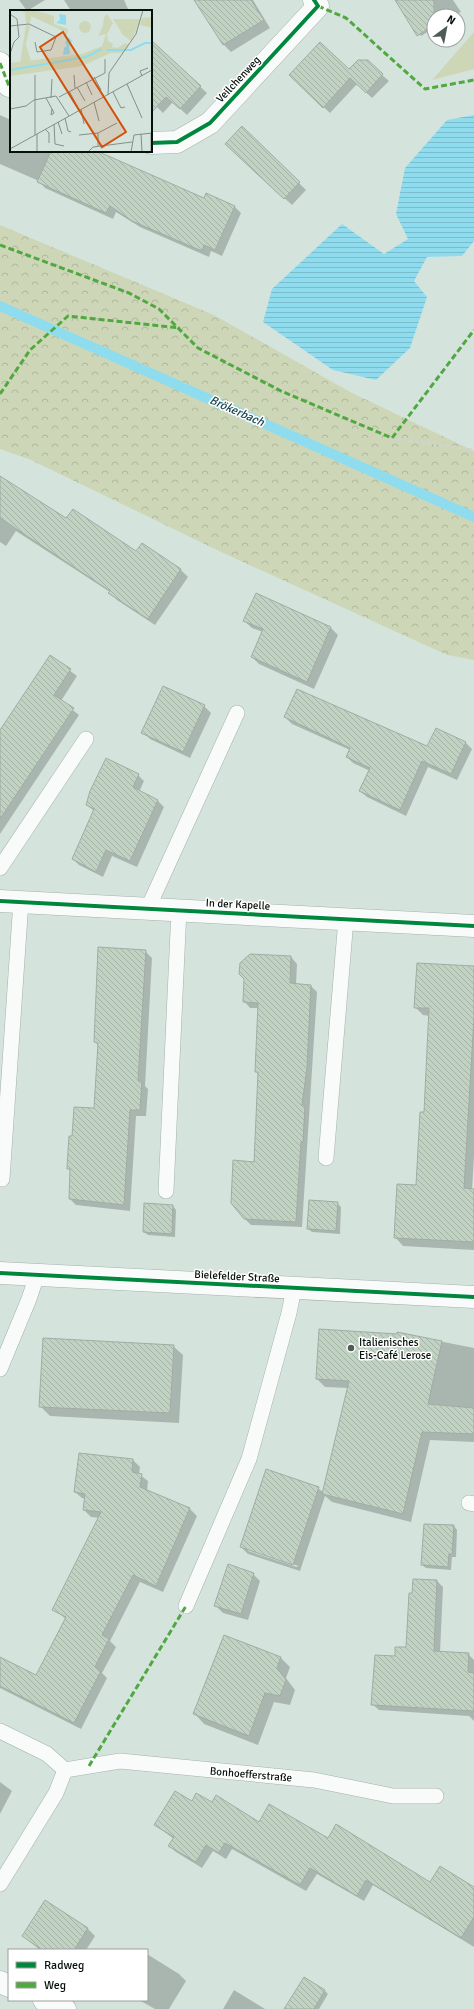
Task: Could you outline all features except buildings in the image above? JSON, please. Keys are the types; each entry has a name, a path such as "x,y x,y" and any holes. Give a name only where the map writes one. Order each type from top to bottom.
{"street":[{"name":"Veilchenweg","path":"152,142 177,142 210,123 318,6 314,0"},
{"path":"0,63 7,85"},
{"name":"In der Kapelle","path":"11,901 474,926"},
{"name":"Bielefelder Straße","path":"0,1273 474,1297"},
{"path":"46,2001 65,2009"}],"lane":[{"path":"148,908 236,713"},
{"path":"0,868 86,739"},
{"path":"2,1179 11,901"},
{"path":"166,1191 179,909"},
{"path":"326,1158 346,919"},
{"path":"0,1369 29,1299 37,1275"},
{"name":"Bielefelder Straße","path":"186,1606 249,1459 289,1313 294,1288"},
{"path":"0,1731 47,1754 64,1770 56,1793 0,1884"},
{"name":"Bonhoefferstraße","path":"64,1770 120,1761 314,1780 394,1796 436,1796"}],"path":[{"path":"392,438 474,450"}],"green space":[{"path":"474,32 474,69 432,80 460,48 466,48 466,41"},
{"path":"0,225 214,315 352,393 474,451 474,660 447,655 221,552 31,460 0,449"}],"water":[{"path":"474,115 474,241 462,256 427,257 414,281 427,297 410,348 376,380 333,370 263,322 272,289 342,224 384,254 408,239 396,214 405,168 447,120"}],"waterway":[{"name":"Brökerbach","path":"0,306 474,517"}],"marked path":[{"path":"318,6 346,18 425,89 474,80"},
{"path":"0,63 9,86"},
{"path":"0,245 129,293 159,309 198,348 281,391 392,438 474,330"},
{"path":"0,394 30,350 68,316 180,328"},
{"path":"89,1766 186,1606"}],"cycle path":[{"path":"152,143 177,142 210,123 318,6 314,0"},
{"path":"0,901 474,926"},
{"path":"0,1273 474,1297"}],"place":[{"name":"Italienisches Eis-Café Lerose","path":"351,1348"}]}
